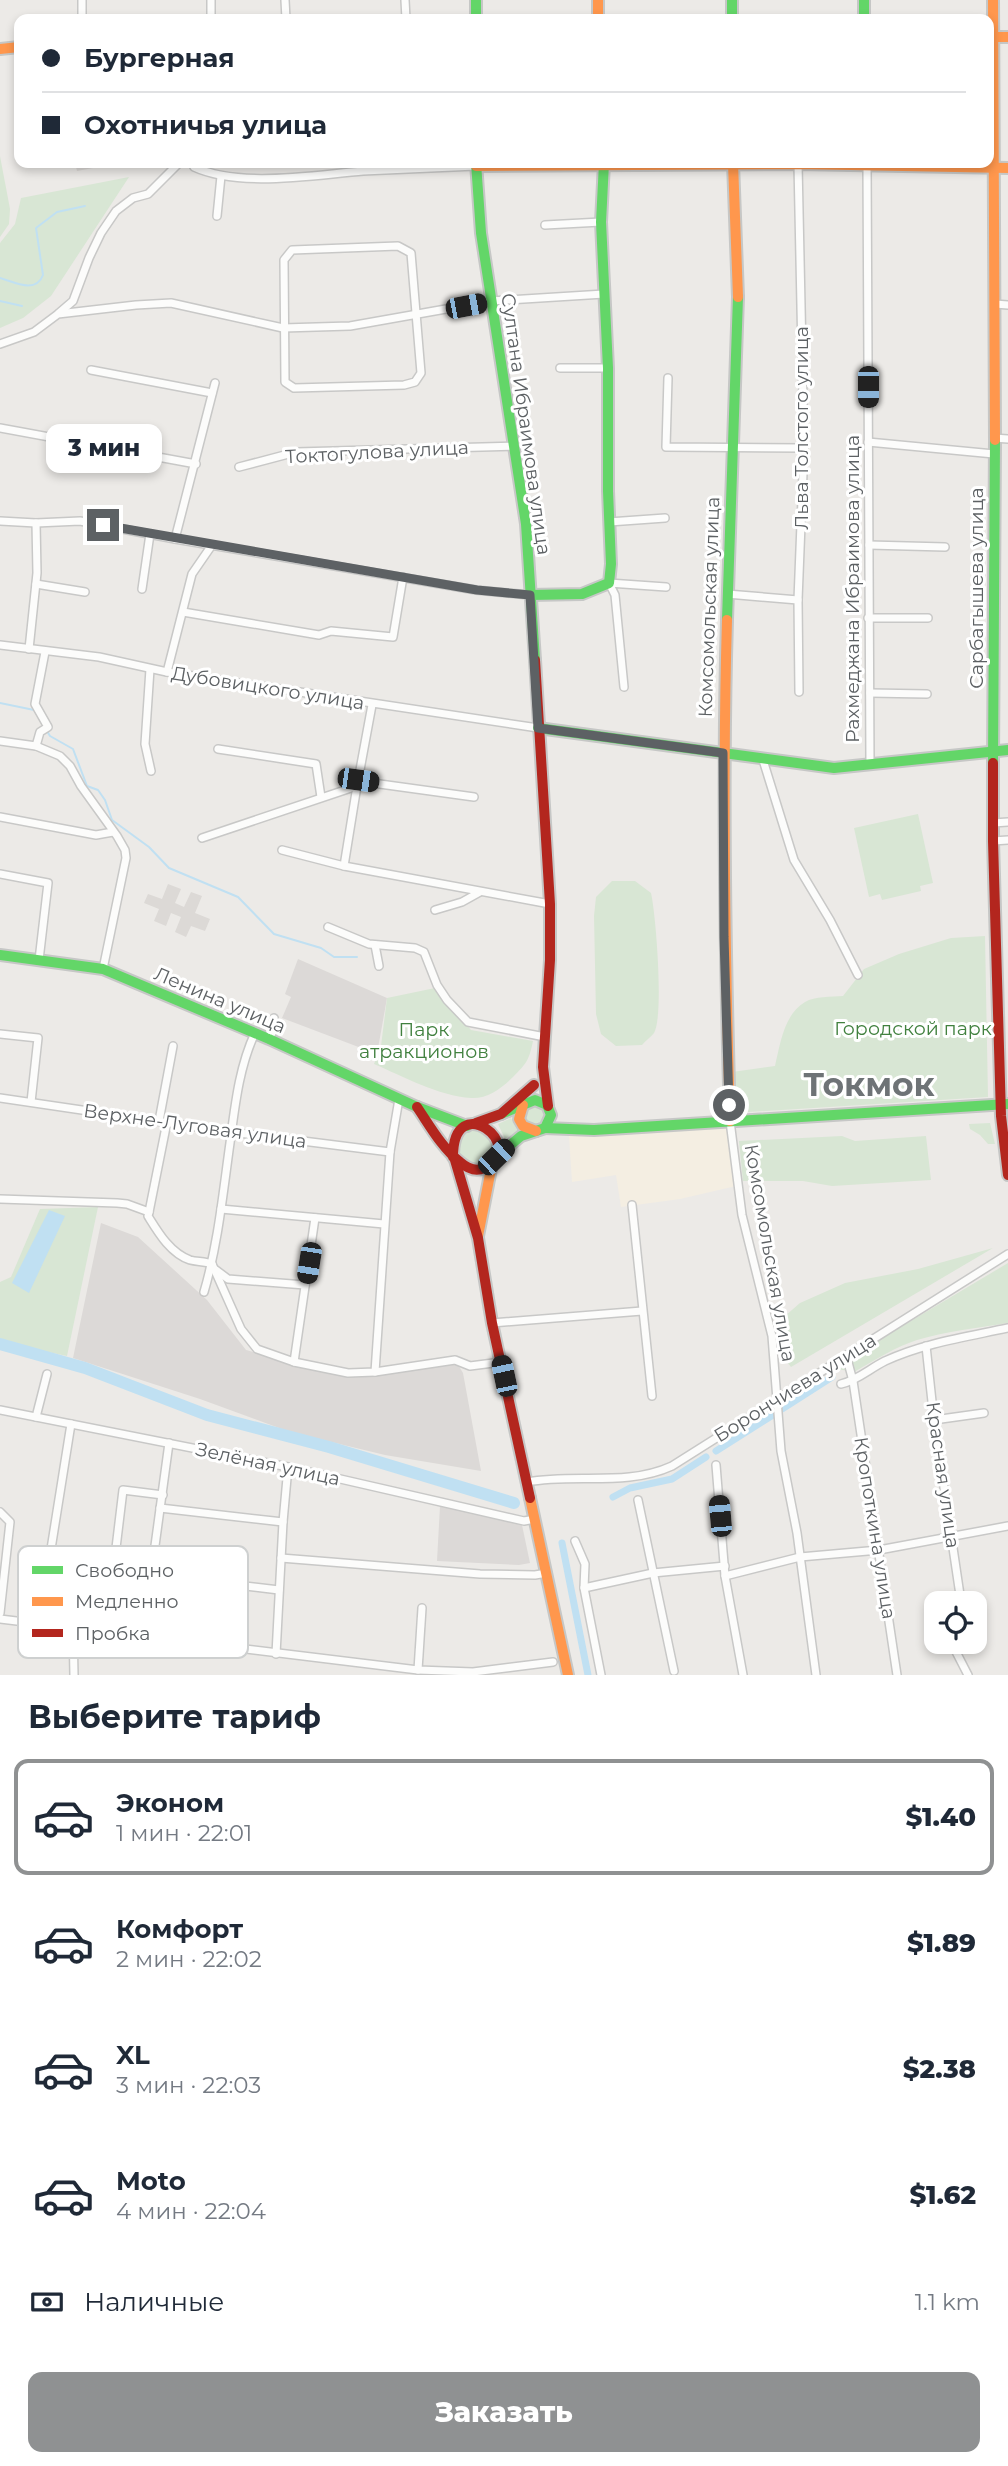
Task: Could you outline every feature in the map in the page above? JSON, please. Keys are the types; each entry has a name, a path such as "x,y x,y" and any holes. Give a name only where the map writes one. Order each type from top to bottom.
{"main road":[{"name":"Султана Ибраимова улица","path":"476,168 481,233 526,524 550,904 545,1037 540,1086 552,1111"},
{"path":"530,595 565,596 599,591 609,583 608,368 601,222 604,168"},
{"name":"Комсомольская улица","path":"730,1121 724,937 723,753 738,294 733,168"},
{"path":"994,168 1008,168"},
{"name":"Сарбагышева улица","path":"994,168 993,841 1008,1175"},
{"path":"538,728 834,768 1008,750"},
{"name":"Ленина улица","path":"0,955 103,969 269,1039 432,1113"},
{"path":"540,1086 524,1104 519,1119 529,1130 594,1130 1004,1104"},
{"path":"501,1114 540,1086"},
{"path":"568,1675 492,1323 478,1238 454,1158 453,1140 457,1132 469,1125 535,1100 542,1101 574,1126 594,1130"},
{"path":"417,1107 460,1165 472,1170 483,1169 521,1136 540,1130 550,1121 552,1111"},
{"path":"432,1113 486,1120"},
{"path":"432,1113 469,1125 483,1126 494,1134 498,1145 478,1238"}],"street":[{"path":"0,344 34,332 73,301 89,258 116,211 133,198 148,194 175,168"},
{"path":"197,168 221,176 288,178 413,168"},
{"name":"Льва Толстого улица","path":"798,168 804,448 798,600 799,692"},
{"name":"Рахмеджана Ибраимова улица","path":"867,168 870,764"},
{"path":"217,216 221,176"},
{"path":"545,225 601,222"},
{"path":"398,246 411,253 417,315 421,373 415,382 404,385 294,388 285,382 284,260 292,250 398,246"},
{"path":"58,314 136,304 172,303 283,328 350,326 491,301 604,294"},
{"path":"995,304 1008,305"},
{"path":"560,368 608,368"},
{"path":"92,369 212,393"},
{"path":"668,378 666,447 804,448"},
{"path":"176,539 215,383"},
{"path":"0,428 196,464"},
{"path":"994,438 1008,439"},
{"path":"868,442 993,454"},
{"name":"Токтогулова улица","path":"239,467 296,452 515,446"},
{"path":"609,522 665,518"},
{"path":"0,521 80,521 477,590 530,595"},
{"path":"29,649 36,583 36,523"},
{"path":"142,589 150,534"},
{"path":"167,672 192,574 212,545"},
{"path":"869,545 945,547"},
{"path":"183,611 319,635 331,631 393,637 403,577"},
{"path":"36,583 85,592"},
{"path":"609,583 666,587"},
{"path":"609,583 615,595 624,687"},
{"path":"727,594 798,600"},
{"path":"868,618 928,618"},
{"name":"Дубовицкого улица","path":"0,645 99,657 167,672 538,728"},
{"path":"36,746 44,729 35,705 45,652"},
{"path":"150,669 145,744 151,771"},
{"path":"870,693 927,694"},
{"path":"344,866 372,705"},
{"path":"0,741 36,746 60,756 70,766 121,842 126,858 103,969"},
{"path":"218,749 316,764 321,797"},
{"path":"763,760 794,860 830,920 858,975"},
{"path":"202,838 358,783 474,797"},
{"path":"0,817 96,835 113,832"},
{"path":"993,823 1008,822"},
{"path":"993,841 1008,840"},
{"path":"282,850 344,866 550,904"},
{"path":"0,874 48,883 39,960"},
{"path":"435,910 484,892"},
{"path":"328,928 375,945 415,948 424,952 437,985 468,1022 545,1037"},
{"path":"375,945 379,966"},
{"path":"269,1039 274,1018"},
{"path":"204,1292 212,1264 243,1069 255,1033"},
{"path":"0,1034 38,1038 31,1102"},
{"path":"173,1046 148,1216 163,1240 171,1247 190,1260 212,1264 219,1274 228,1279 305,1285"},
{"name":"Верхне-Луговая улица","path":"0,1098 390,1152"},
{"path":"375,1372 390,1152 399,1099"},
{"name":"Комсомольская улица","path":"730,1121 742,1215 772,1336 781,1451 797,1533 816,1675"},
{"path":"0,1199 127,1204 149,1212"},
{"path":"632,1205 652,1395"},
{"path":"221,1209 384,1224"},
{"path":"295,1362 315,1218"},
{"name":"Борончиева улица","path":"528,1485 546,1478 622,1479 659,1472 672,1466 1008,1254"},
{"path":"212,1264 241,1329 257,1349 295,1362 348,1373 375,1372 455,1360 470,1366 501,1362"},
{"path":"492,1323 642,1311"},
{"name":"Борончиева улица","path":"841,1384 853,1381 885,1362 942,1340 1008,1328"},
{"name":"Красная улица","path":"926,1346 959,1591"},
{"name":"Кропоткина улица","path":"846,1355 853,1381 897,1675"},
{"path":"36,1417 47,1374"},
{"name":"Зелёная улица","path":"0,1410 288,1467 524,1521 535,1518"},
{"path":"934,1420 984,1413"},
{"path":"51,1546 71,1424"},
{"path":"155,1546 169,1443"},
{"path":"716,1465 725,1576 743,1675"},
{"path":"275,1654 288,1467"},
{"path":"116,1546 124,1490 163,1495"},
{"path":"638,1500 674,1671"},
{"path":"160,1508 283,1522"},
{"path":"0,1512 10,1522 0,1613"},
{"path":"725,1576 800,1557 879,1550 1008,1526"},
{"path":"575,1541 585,1564 583,1588 601,1675"},
{"path":"281,1558 480,1574 547,1573"},
{"path":"583,1588 653,1573 725,1566"},
{"path":"248,1586 279,1590"},
{"path":"418,1670 422,1608"},
{"path":"0,1619 18,1621"},
{"path":"248,1650 377,1671 473,1672 554,1662"},
{"path":"957,1654 968,1675"}],"shaded area":[{"path":"168,884 181,889 175,903 184,907 191,892 202,896 195,913 210,919 205,931 191,926 186,937 175,932 181,917 171,913 166,926 154,921 159,909 144,903 148,894 162,899"},
{"path":"298,959 387,998 377,1054 282,1018 291,997 285,994"},
{"path":"727,1124 736,1186 680,1199 621,1207 616,1175 572,1182 569,1136"},
{"path":"101,1223 138,1237 207,1300 246,1350 345,1377 368,1377 457,1363 463,1373 481,1471 385,1455 290,1432 200,1399 73,1358"},
{"path":"440,1506 522,1525 530,1563 519,1565 437,1561"}],"green space":[{"path":"0,156 10,209 9,224 0,237"},
{"path":"129,177 51,296 23,318 0,328 0,243 15,224 21,198"},
{"path":"918,814 933,883 920,886 921,891 882,900 880,894 869,897 854,828"},
{"path":"612,881 635,881 651,893 657,942 658,1007 654,1033 642,1045 616,1046 601,1034 596,1014 596,897"},
{"name":"Городской парк","path":"985,936 988,1097 733,1113 732,1072 775,1066 788,1022 792,1014 805,1002 843,996 864,969 899,954 951,938"},
{"name":"Парк атракционов","path":"435,988 471,1030 533,1041 529,1057 524,1064 509,1081 494,1092 477,1098 446,1094 374,1064 381,1046 387,998"},
{"path":"535,1104 545,1111 546,1115 539,1125 535,1126 525,1119 524,1115 531,1105"},
{"path":"511,1118 518,1132 505,1139 498,1124"},
{"path":"990,1123 995,1144 988,1144 970,1129 969,1124"},
{"path":"475,1130 487,1135 492,1147 487,1159 475,1164 463,1159 458,1147 463,1135"},
{"path":"842,1136 855,1141 926,1136 931,1180 832,1186 803,1181 743,1181 739,1141"},
{"path":"98,1207 67,1356 0,1342 0,1282 11,1277 40,1209"},
{"path":"993,1248 791,1367 780,1353 777,1323 800,1303 845,1283 918,1269"},
{"path":"1008,1263 1008,1323 917,1340 854,1372 832,1368"}],"water":[{"path":"49,1210 65,1216 29,1293 12,1283"}],"waterway":[{"path":"0,278 24,285 40,281 43,275 36,228 57,212 85,206"},
{"path":"0,301 22,306"},
{"path":"0,703 34,710 39,717"},
{"path":"47,731 50,736 73,749 87,786 98,790 105,800 112,820 149,847 169,868 238,897 274,934 321,948 334,957 357,957"},
{"path":"0,1344 85,1368 207,1415 329,1447 514,1503"},
{"path":"782,1409 832,1377"},
{"path":"716,1451 773,1415"},
{"path":"613,1497 630,1488 672,1479 706,1457"},
{"path":"562,1543 588,1675"}],"traffic: fast":[{"path":"476,0 476,14"},
{"path":"732,0 732,14"},
{"path":"864,0 864,14"},
{"path":"476,168 481,233 526,524 535,660"},
{"path":"530,595 582,594 609,583 608,368 601,222 604,168"},
{"path":"727,620 738,297"},
{"path":"993,763 995,440"},
{"path":"538,728 834,768 1008,750"},
{"path":"0,955 103,969 269,1039 417,1107 467,1126"},
{"path":"496,1157 521,1136 545,1128 551,1115 547,1105 535,1100 501,1114"},
{"path":"545,1128 594,1130 1008,1104"}],"traffic: slow":[{"path":"598,0 598,14"},
{"path":"993,0 993,14"},
{"path":"994,37 1008,37"},
{"path":"0,49 14,48"},
{"path":"733,168 738,297"},
{"path":"994,168 995,440"},
{"path":"994,168 1008,168"},
{"path":"727,620 725,870 730,1121"},
{"path":"523,1105 519,1119 523,1126 536,1131"},
{"path":"478,1236 492,1164"},
{"path":"530,1498 568,1675"}],"traffic: jam":[{"path":"535,660 550,904 550,960 543,1067 548,1106"},
{"path":"993,763 1001,1116 1008,1175"},
{"path":"476,1123 501,1114 534,1085"},
{"path":"417,1107 448,1150 454,1156 460,1162 469,1168 484,1168 496,1159 499,1148 486,1128 475,1124 464,1126 456,1137 453,1157"},
{"path":"455,1160 478,1238 492,1323 530,1498"}],"district":[{"name":"Токмок","path":"869,1084"}],"route":[{"path":"103,525 477,590 530,595 538,728 723,753 724,937 729,1105"}]}
